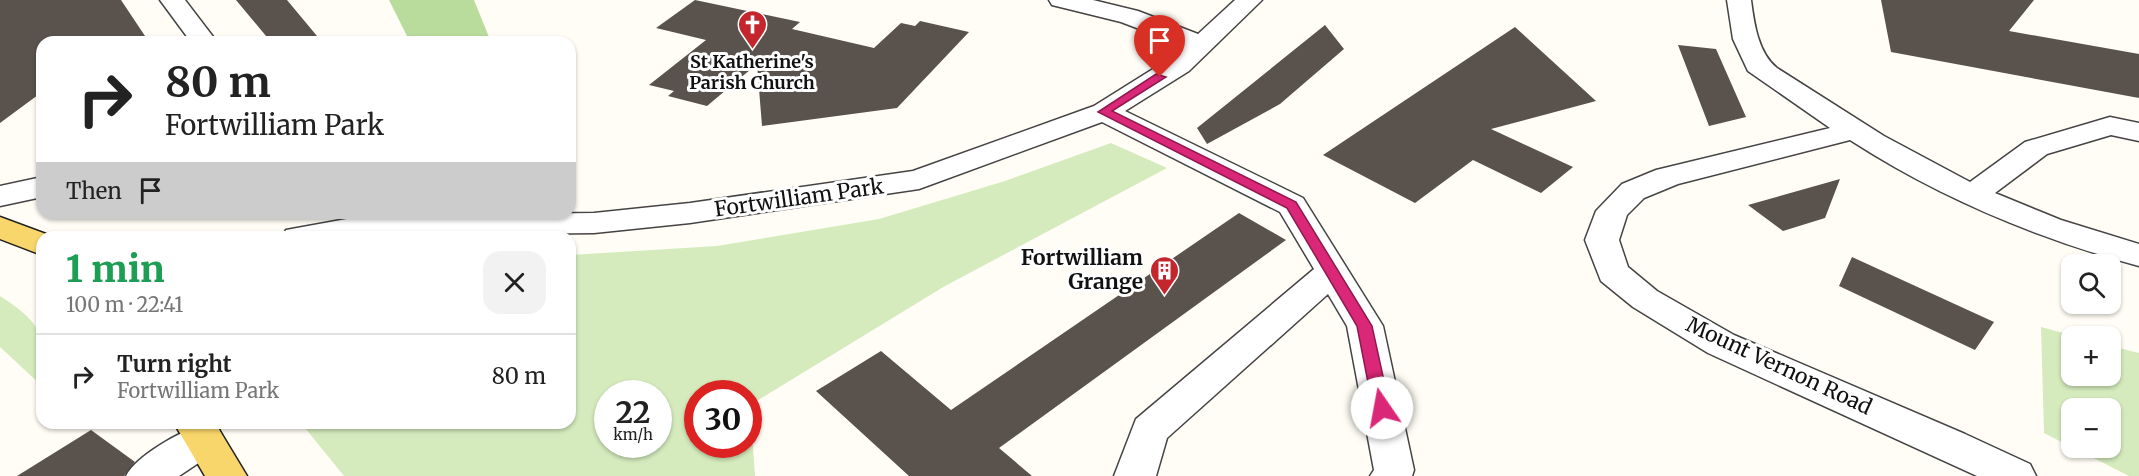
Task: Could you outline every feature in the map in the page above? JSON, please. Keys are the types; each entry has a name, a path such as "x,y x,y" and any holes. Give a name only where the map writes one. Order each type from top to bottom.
{"main road":[{"path":"0,227 36,242"},
{"path":"199,431 226,476"}],"street":[{"path":"172,0 199,36"},
{"path":"1060,0 1129,16 1201,44"},
{"name":"Fortwilliam Park","path":"334,231 352,228 594,222 690,213 919,180 1104,112 1179,65 1250,0"},
{"path":"1739,0 1740,19 1755,63 1851,131 1972,195 2094,244 2139,255"},
{"path":"1104,112 1292,205 1365,326 1394,470 1391,476"},
{"path":"1972,195 2036,148 2110,126 2139,132"},
{"name":"Mount Vernon Road","path":"1851,131 1667,177 1633,191 1612,212 1602,240 1612,273 1645,299 1721,344 1951,445 2015,476"},
{"path":"0,196 36,188"},
{"path":"329,219 352,228"},
{"path":"1135,476 1149,430 1332,272"},
{"path":"147,476 199,431"}],"green space":[{"path":"389,0 474,0 489,36 407,36"},
{"path":"1111,143 1167,168 945,286 762,398 762,380 684,380 684,458 754,458 755,476 344,476 306,429 576,429 576,255 717,246 879,219 1005,181"},
{"path":"0,296 26,316 36,328 36,380 0,347"},
{"path":"2041,327 2061,332 2061,386 2121,386 2121,348 2139,353 2139,476 2129,476 2094,458 2121,458 2121,398 2061,398 2061,442 2044,433"}],"building":[{"path":"0,0 121,0 145,36 36,36 36,96 0,123"},
{"path":"236,0 287,0 317,36 266,36"},
{"path":"695,0 800,22 792,29 874,48 901,23 915,26 920,21 969,32 897,108 762,126 757,64 707,106 668,96 674,91 649,85 706,40 656,28"},
{"path":"1881,0 2034,0 2009,31 2139,54 2139,98 1891,52"},
{"path":"1325,25 1344,49 1280,104 1207,144 1197,128"},
{"path":"1515,27 1596,101 1491,129 1573,167 1541,193 1473,160 1415,203 1323,155"},
{"path":"1678,45 1716,49 1746,117 1709,126"},
{"path":"1840,179 1825,218 1783,231 1748,205"},
{"name":"Fortwilliam Grange","path":"1239,213 1286,240 999,448 1032,476 909,476 816,391 881,351 951,410"},
{"path":"1852,257 1994,322 1975,350 1839,286"},
{"path":"91,430 135,462 124,476 17,476"}],"place":[{"name":"St Katherine's Parish Church","path":"752,50"},
{"name":"Fortwilliam Grange","path":"1164,296"}],"route":[{"path":"1160,77 1104,112 1292,205 1365,326 1382,408"}]}
